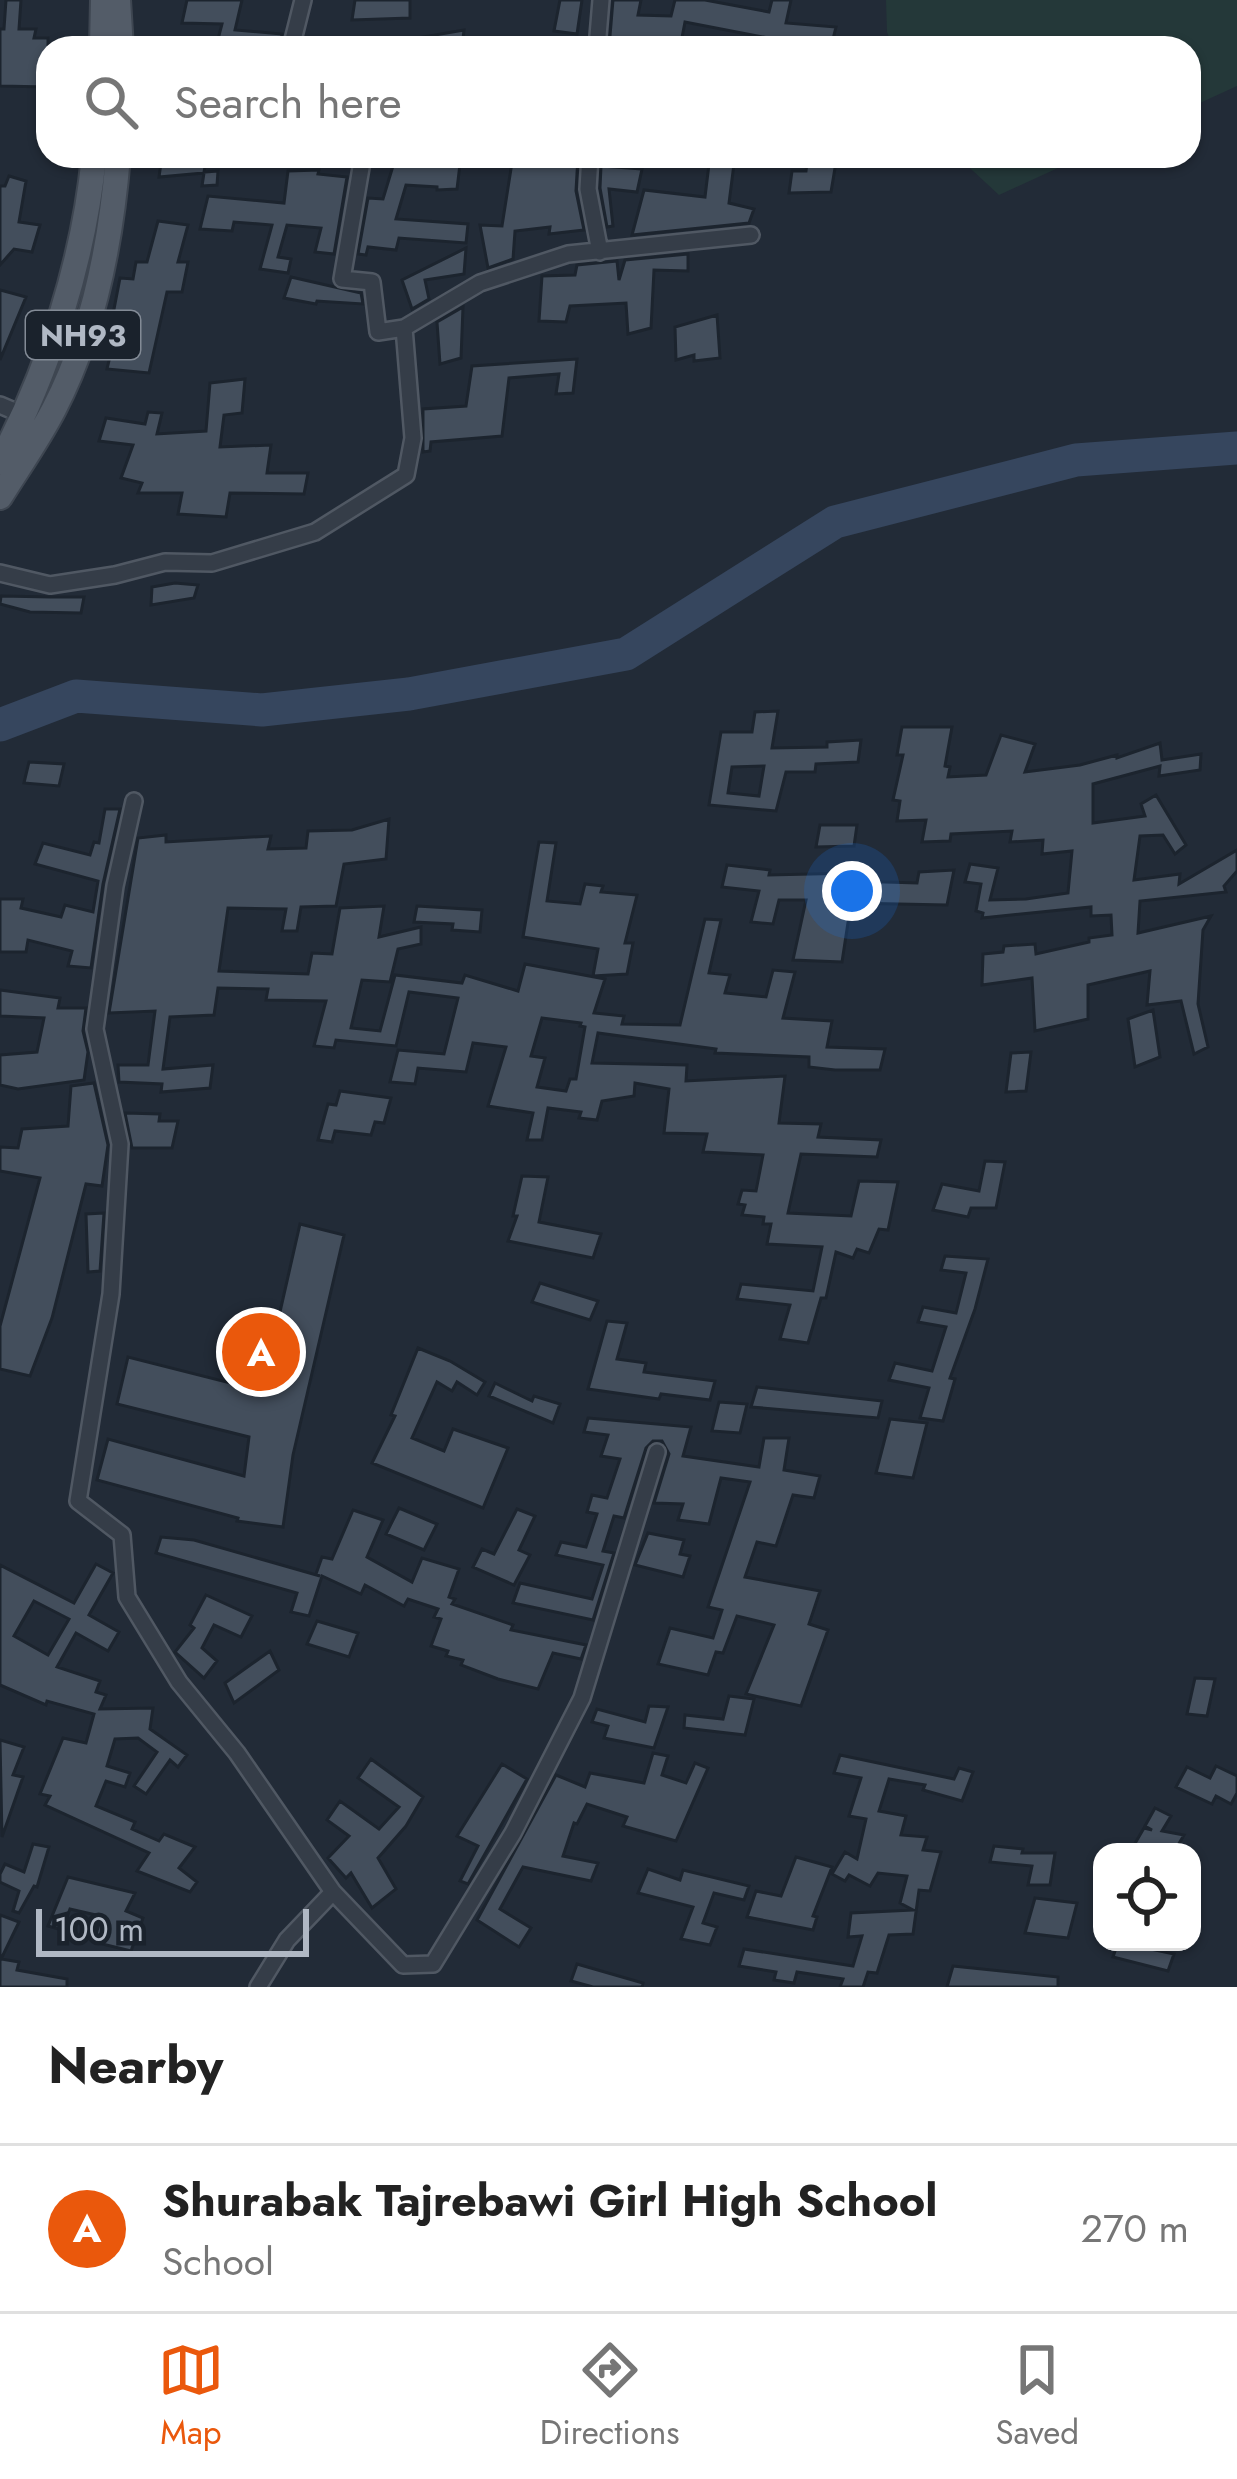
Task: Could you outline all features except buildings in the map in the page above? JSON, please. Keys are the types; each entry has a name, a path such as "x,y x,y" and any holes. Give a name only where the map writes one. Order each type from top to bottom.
{"main road":[{"path":"102,36 103,0"},
{"path":"118,0 120,36"},
{"name":"NH93","path":"0,462 13,408 52,339 92,168"},
{"name":"NH93","path":"0,497 55,408 94,299 113,223 117,168"}],"street":[{"path":"294,36 303,0"},
{"path":"598,36 601,0"},
{"path":"361,168 342,279 371,282 378,332 404,328 480,283 568,254 751,235"},
{"path":"589,168 588,189 600,252"},
{"path":"0,573 50,585 166,562 212,562 315,532 363,503 406,476 413,438 404,328"},
{"path":"13,408 55,408"},
{"path":"134,801 115,886 95,1029 120,1144 111,1294 78,1501 122,1535 127,1597 179,1682 237,1753 333,1892 403,1965 433,1964 513,1833 582,1697 657,1452"},
{"path":"259,1987 287,1940 333,1892"}],"green space":[{"path":"886,0 1237,0 1237,86 1201,102 1201,36 888,36"},
{"path":"970,168 1058,168 999,195"}],"waterway":[{"path":"0,725 76,696 262,710 409,694 626,654 835,522 1076,460 1237,448"}],"place":[{"name":"Shurabak Tajrebawi Girl High School","path":"261,1352"}]}
